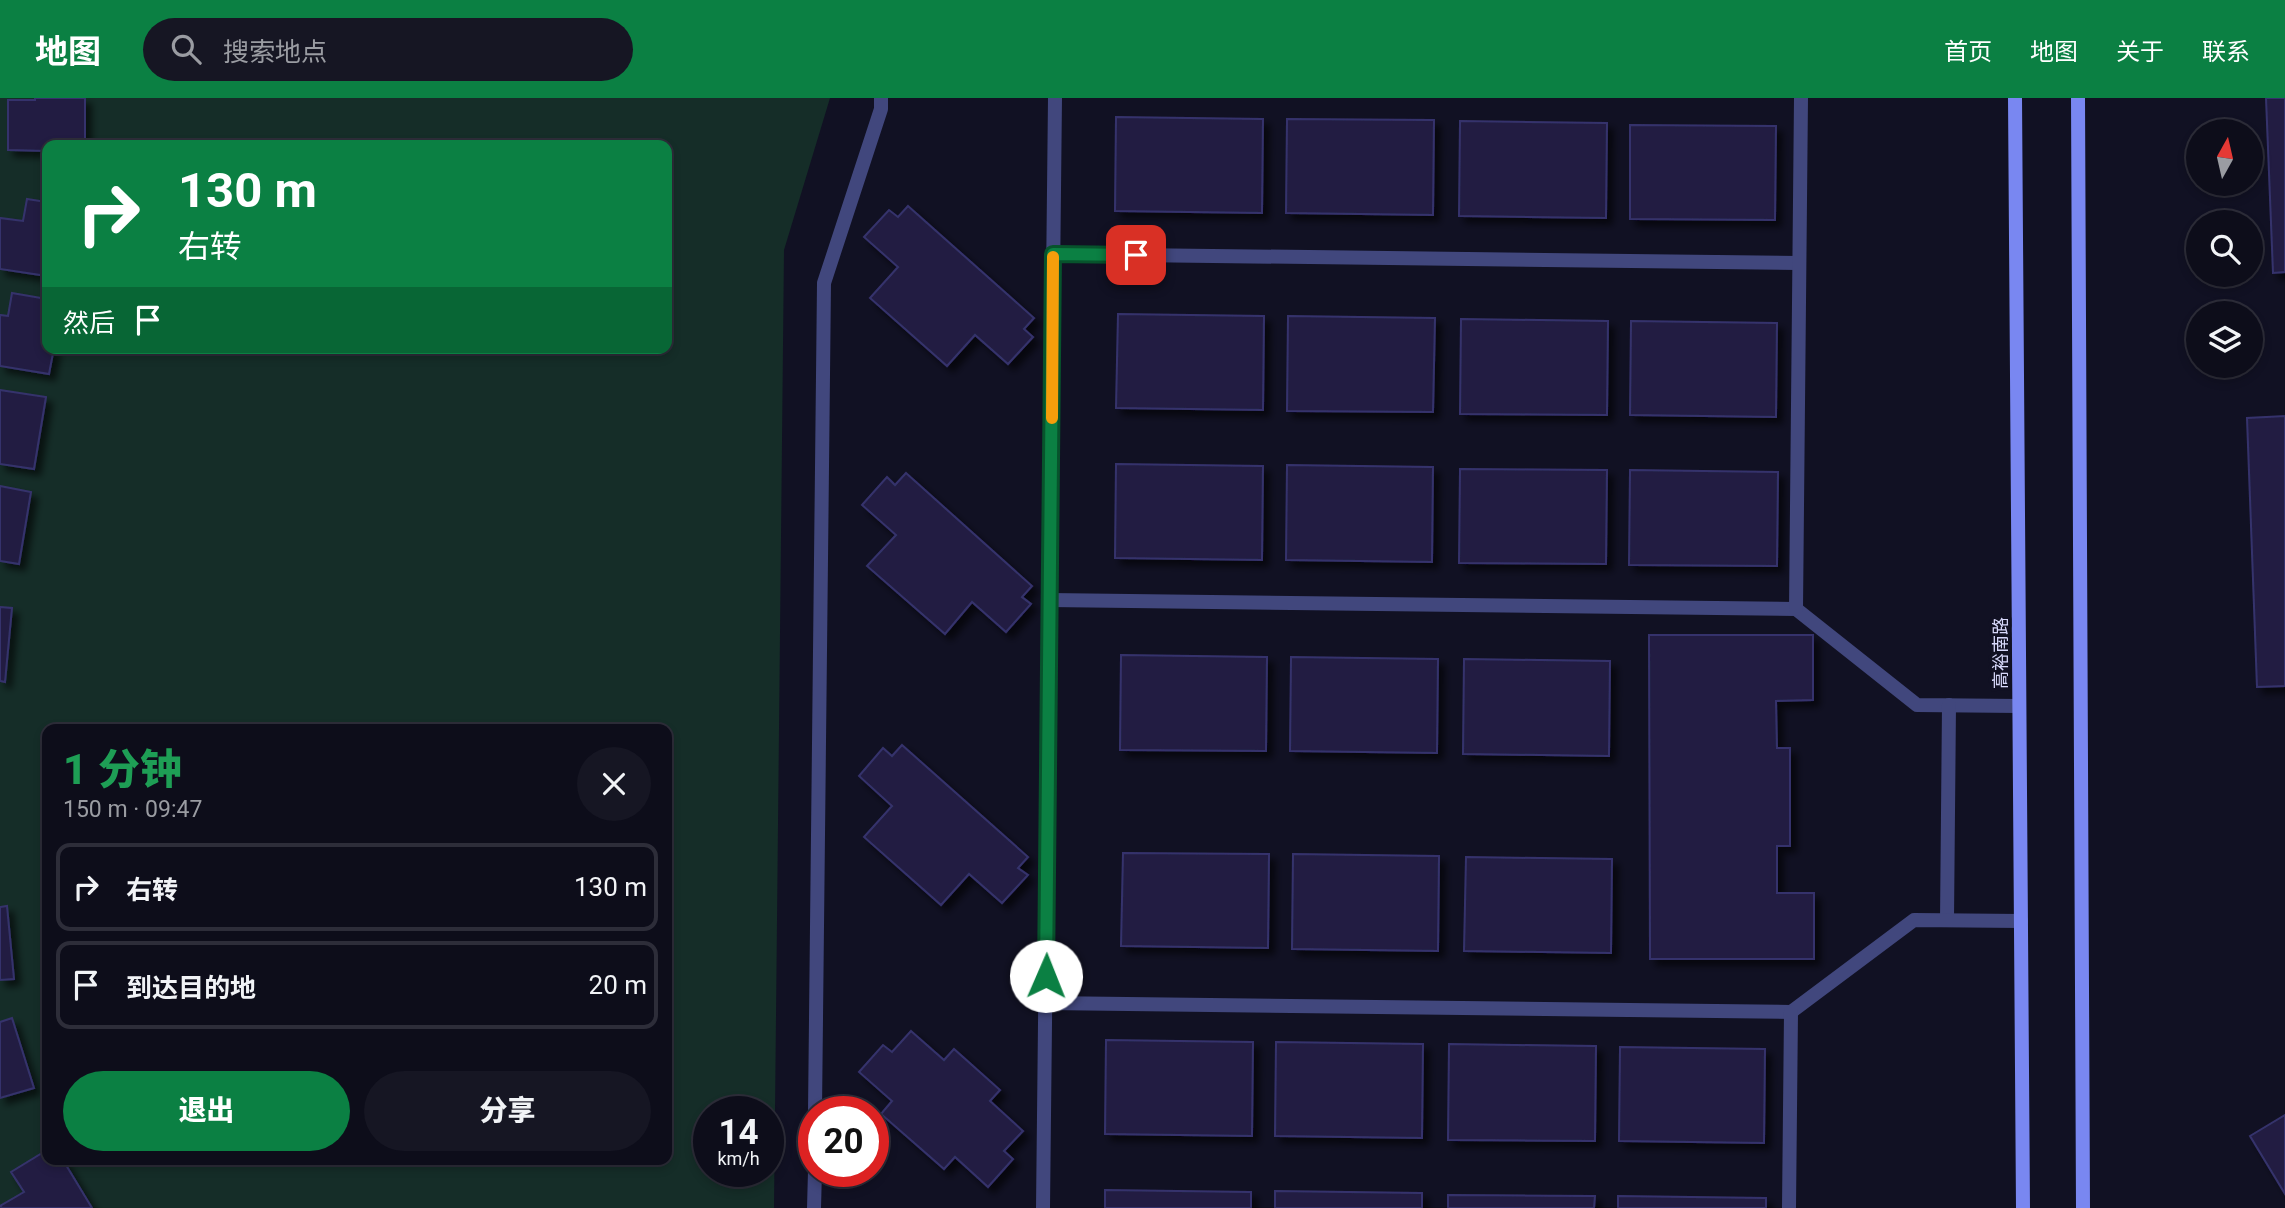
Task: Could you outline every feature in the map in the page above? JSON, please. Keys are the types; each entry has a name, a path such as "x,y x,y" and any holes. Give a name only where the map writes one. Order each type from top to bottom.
{"street":[{"name":"高裕南路","path":"2015,98 2022,1208"},
{"path":"2078,98 2083,1208"}],"lane":[{"path":"816,1096 824,283 881,108 881,98"},
{"path":"1043,1208 1055,98"},
{"path":"1796,609 1801,98"},
{"path":"1053,254 1799,263"},
{"path":"1049,600 1796,609 1917,705 2019,706"},
{"path":"1947,920 1949,705"},
{"path":"1045,1003 1791,1012 1914,920 2021,922"},
{"path":"1789,1208 1791,1012"},
{"path":"814,1208 815,1187"}],"green space":[{"path":"0,98 830,98 784,250 775,1096 693,1096 693,1187 774,1187 774,1208 0,1208"}],"building":[{"path":"85,98 85,140 42,140 42,151 8,150 8,100"},
{"path":"2266,98 2285,98 2285,272 2273,273"},
{"path":"1116,117 1263,119 1262,213 1115,211"},
{"path":"1287,119 1434,120 1433,215 1286,213"},
{"path":"1460,121 1607,123 1606,218 1459,216"},
{"path":"1630,125 1776,126 1775,220 1630,219"},
{"path":"27,199 42,201 42,275 0,269 0,218 23,221"},
{"path":"908,206 1034,318 1024,329 1033,337 1008,364 975,335 947,366 870,298 898,267 864,237 889,210 898,217"},
{"path":"12,293 42,298 42,354 53,354 49,374 0,366 0,315 8,316"},
{"path":"1118,314 1264,316 1263,410 1116,408"},
{"path":"1288,316 1435,318 1433,412 1287,411"},
{"path":"1461,319 1608,321 1607,415 1460,414"},
{"path":"1631,321 1777,323 1776,417 1630,415"},
{"path":"0,390 46,397 34,469 0,464"},
{"path":"2285,416 2285,686 2257,687 2247,418"},
{"path":"1116,464 1263,466 1262,560 1115,558"},
{"path":"1287,465 1433,467 1432,562 1286,560"},
{"path":"1460,469 1607,470 1606,564 1459,563"},
{"path":"1630,470 1778,472 1777,566 1629,565"},
{"path":"906,473 1032,586 1022,597 1031,604 1006,632 972,602 945,634 867,566 896,535 862,505 887,477 895,485"},
{"path":"0,486 31,492 19,564 0,561"},
{"path":"0,607 12,608 5,682 0,681"},
{"path":"1649,635 1813,635 1813,700 1776,701 1777,748 1790,748 1790,846 1777,846 1777,893 1814,893 1814,959 1650,959"},
{"path":"1121,655 1267,657 1266,751 1120,750"},
{"path":"1291,657 1438,659 1437,753 1290,751"},
{"path":"1464,659 1610,661 1609,756 1463,754"},
{"path":"902,745 1028,857 1018,868 1028,875 1002,903 969,874 941,905 864,837 892,806 859,776 883,748 892,756"},
{"path":"1123,853 1269,854 1268,948 1121,946"},
{"path":"1293,854 1439,856 1438,951 1292,949"},
{"path":"1466,857 1612,859 1611,953 1464,951"},
{"path":"7,906 14,979 0,980 0,907"},
{"path":"12,1018 34,1088 0,1098 0,1022"},
{"path":"911,1031 944,1060 954,1049 1000,1090 990,1101 1023,1131 1004,1151 1013,1159 988,1187 955,1157 944,1169 889,1121 889,1105 892,1101 889,1096 859,1072 883,1045 892,1052"},
{"path":"1106,1040 1253,1042 1252,1136 1105,1134"},
{"path":"1276,1042 1423,1044 1422,1138 1275,1136"},
{"path":"1449,1044 1596,1046 1595,1141 1448,1140"},
{"path":"1620,1047 1765,1049 1764,1143 1619,1141"},
{"path":"2285,1115 2285,1194 2250,1136"},
{"path":"42,1153 42,1165 66,1165 92,1208 2,1208 0,1206 24,1192 11,1172"},
{"path":"1105,1190 1251,1192 1251,1208 1105,1208"},
{"path":"1275,1191 1422,1193 1422,1208 1275,1208"},
{"path":"1448,1195 1595,1196 1594,1208 1448,1208"},
{"path":"1618,1196 1766,1198 1766,1208 1618,1208"}],"slow traffic":[{"path":"1052,418 1053,257"}],"route":[{"path":"1046,976 1053,254 1136,255"}]}
